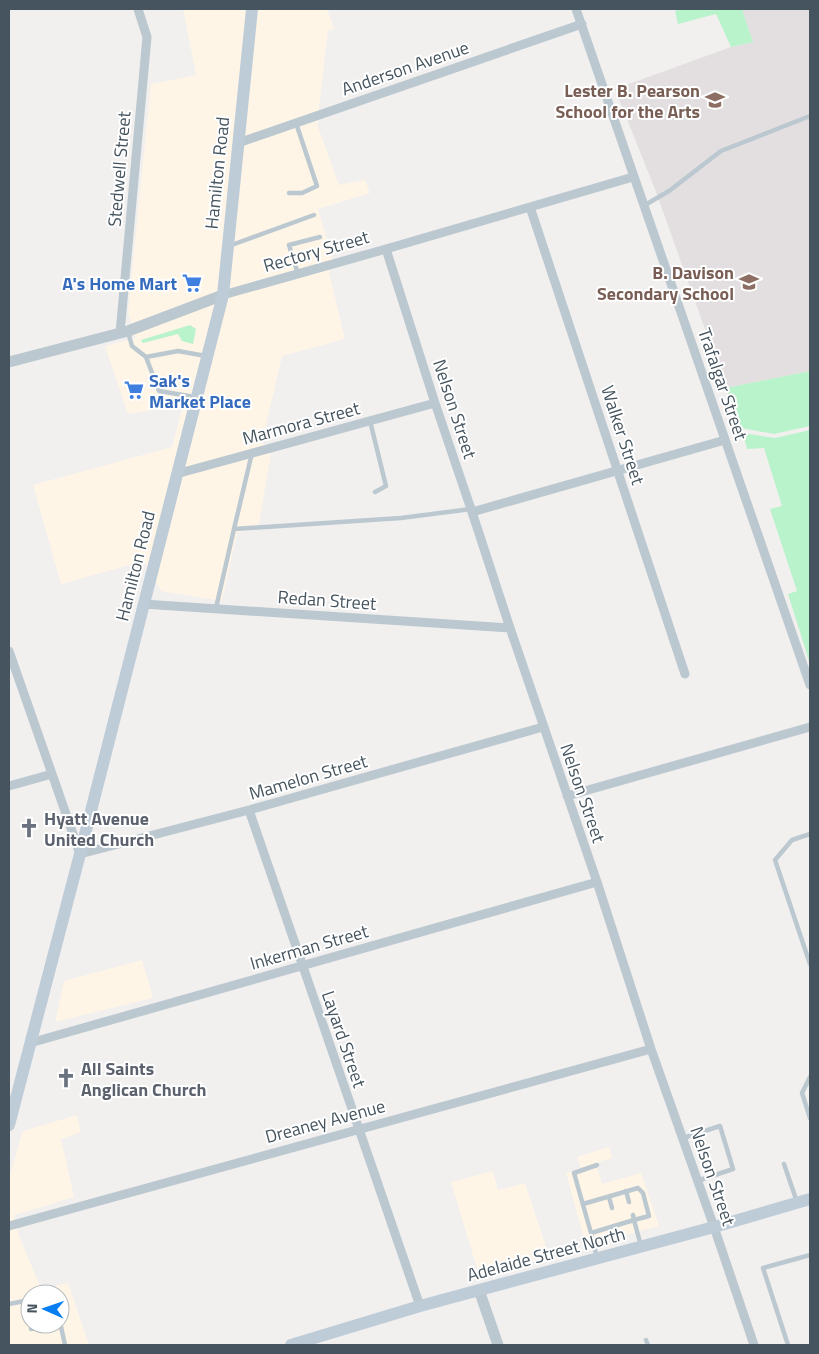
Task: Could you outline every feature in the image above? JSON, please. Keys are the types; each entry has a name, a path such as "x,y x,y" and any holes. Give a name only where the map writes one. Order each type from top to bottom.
{"main road":[{"name":"Hamilton Road","path":"9,1125 12,1098 30,1043 80,854 223,295 252,9"},
{"name":"Adelaide Street North","path":"291,1345 420,1306 714,1227 810,1199"}],"street":[{"name":"Stedwell Street","path":"124,332 147,37 138,9"},
{"name":"Trafalgar Street","path":"576,9 810,685"},
{"name":"Anderson Avenue","path":"238,143 582,24"},
{"name":"Rectory Street","path":"9,362 124,332 223,295 633,177"},
{"name":"Walker Street","path":"530,207 685,674"},
{"name":"Nelson Street","path":"386,249 435,404 597,882 651,1049 754,1345"},
{"name":"Marmora Street","path":"176,474 435,404"},
{"path":"472,511 725,440"},
{"name":"Redan Street","path":"143,604 510,628"},
{"path":"9,650 80,854"},
{"name":"Mamelon Street","path":"80,854 249,810 543,727"},
{"path":"567,796 810,727"},
{"path":"9,786 52,774"},
{"name":"Layard Street","path":"249,810 420,1306"},
{"name":"Inkerman Street","path":"30,1043 597,882"},
{"name":"Dreaney Avenue","path":"9,1226 651,1049"},
{"path":"479,1290 498,1345"}],"lane":[{"path":"644,206 669,191 721,151 810,116"},
{"path":"289,193 302,193 317,186 296,123"},
{"path":"228,246 314,215"},
{"path":"298,274 289,246 320,237"},
{"path":"124,332 132,346 146,357 159,391 196,397"},
{"path":"146,357 178,350 207,356"},
{"path":"370,421 386,486 375,492"},
{"path":"216,608 252,453"},
{"path":"234,529 401,518 472,511"},
{"path":"810,834 792,840 775,860 810,964"},
{"path":"810,1077 802,1093 810,1118"},
{"path":"682,1138 720,1126 733,1169 697,1181"},
{"path":"784,1164 798,1203"},
{"path":"596,1165 574,1174 597,1258"},
{"path":"583,1204 638,1188 643,1193 649,1216 634,1218 591,1233"},
{"path":"626,1191 630,1202"},
{"path":"609,1197 612,1208"},
{"path":"634,1218 641,1247"},
{"path":"788,1345 763,1268 810,1255"}],"shaded area":[{"path":"183,9 327,9 334,29 328,31 318,127 339,185 365,180 370,193 318,209 332,258 329,273 345,339 282,356 262,442 271,454 259,524 237,533 222,601 161,591 144,561 61,584 33,485 172,447 183,405 128,414 105,346 136,338 128,312 151,84 196,75"},
{"name":"B. Davison Secondary School","path":"743,9 810,9 810,371 726,388 656,192 615,89 731,47 753,42"},
{"path":"142,960 153,998 55,1022 64,981"},
{"path":"77,1115 81,1132 61,1139 74,1197 14,1215 19,1236 39,1284 20,1284 20,1334 70,1334 70,1289 89,1345 9,1345 9,1178 23,1131"},
{"path":"609,1147 612,1158 596,1163 602,1184 641,1173 659,1226 586,1245 566,1173 581,1169 577,1157"},
{"path":"493,1171 498,1190 525,1183 549,1256 479,1275 451,1182"}],"green space":[{"path":"680,9 743,9 753,42 731,47 716,14 678,24 675,11"},
{"path":"190,325 196,329 193,344 182,341 178,334 143,343 141,340"},
{"path":"810,371 810,426 774,434 741,428 726,388"},
{"path":"810,430 810,664 788,594 797,591 770,509 782,506 764,448 747,449 743,433 775,438"}],"place":[{"name":"Lester B. Pearson School for the Arts","path":"715,100"},
{"name":"B. Davison Secondary School","path":"749,282"},
{"name":"A's Home Mart","path":"192,283"},
{"name":"Sak's Market Place","path":"134,390"},
{"name":"Hyatt Avenue United Church","path":"29,828"},
{"name":"All Saints Anglican Church","path":"66,1078"}]}
